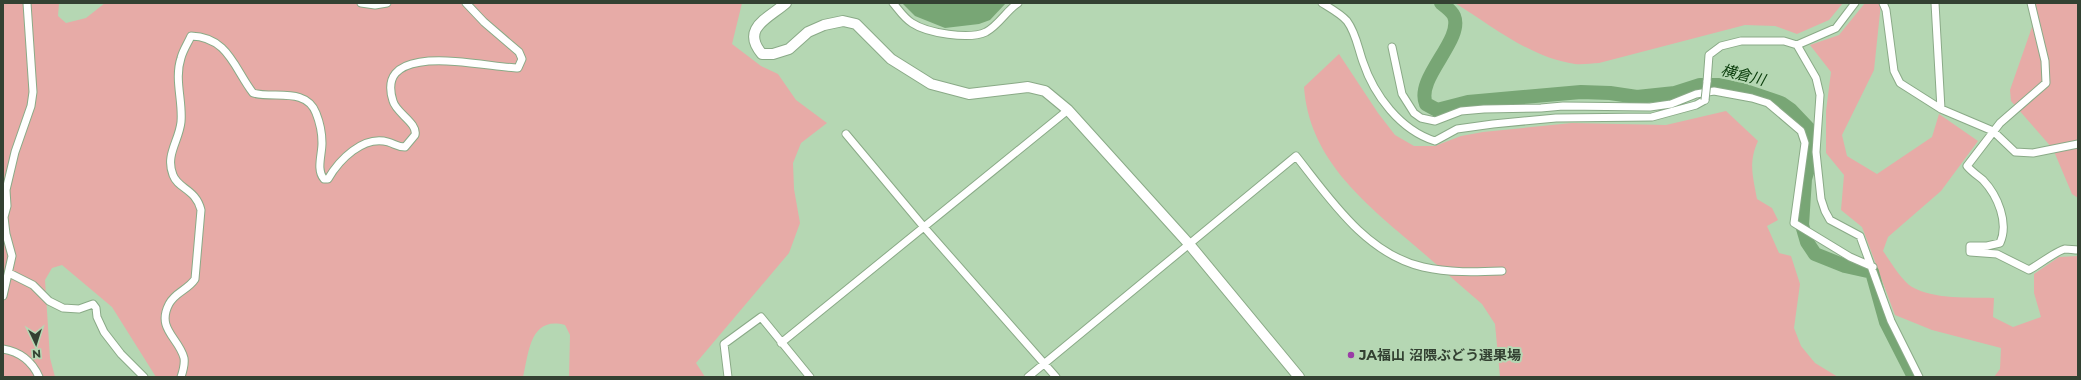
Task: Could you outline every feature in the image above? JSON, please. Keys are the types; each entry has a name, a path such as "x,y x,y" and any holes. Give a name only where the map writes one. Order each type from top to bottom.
{"street":[{"path":"3,296 10,273 12,256 6,234 4,217 7,206 6,190 15,152 31,106 33,92 27,3"},
{"path":"361,3 375,5 387,3"},
{"path":"181,377 184,360 182,352 168,332 165,313 173,297 193,284 196,279 201,210 199,201 173,175 170,159 179,133 181,121 178,75 180,58 192,36 206,36 218,44 231,58 253,93 262,95 298,96 308,101 315,110 321,124 322,146 320,165 321,176 324,179 328,178 347,154 357,148 377,141 388,142 398,147 405,147 415,135 414,128 398,111 393,102 391,92 391,82 395,73 403,67 410,63 426,60 518,68 522,59 520,52 484,22 466,3"},
{"path":"786,3 761,22 754,33 755,45 762,54 773,54 788,49 808,32 824,25 843,21 856,24 891,59 931,84 969,94 1028,87 1045,91 1068,110 1189,244 1299,377"},
{"path":"893,3 905,18 914,24 947,34 975,36 987,31 1018,3"},
{"path":"1322,3 1347,20 1355,34 1363,63 1376,92 1406,125 1417,134 1435,141 1457,129 1493,124 1556,118 1652,117 1696,105 1705,100 1709,55 1715,49 1725,44 1760,40 1784,41 1797,45 1836,28 1855,3"},
{"path":"1883,3 1886,10 1894,71 1900,83 1941,108 1993,131 2016,152 2033,154 2078,144"},
{"path":"1935,3 1941,108"},
{"path":"2031,3 2045,61 2046,82 1993,131 1967,166 1973,174 1982,180 1994,195 2000,209 2004,234 2000,243 1987,246 1970,246 1970,252 1997,254 2029,270 2043,263 2057,251 2065,249 2078,250"},
{"path":"1797,45 1816,78 1820,95 1816,152 1821,199 1825,211 1830,220 1860,236 1873,267 1891,320 1919,377"},
{"path":"1392,46 1402,94 1414,113 1421,118 1435,121 1461,111 1484,109 1563,106 1650,107 1672,104 1696,94 1714,91 1752,98 1768,103 1801,131 1804,143 1794,223 1850,257 1873,267"},
{"path":"781,343 923,226 1068,110"},
{"path":"846,134 923,226 1056,377"},
{"path":"1028,377 1296,156 1331,200 1363,234 1383,250 1405,261 1422,267 1445,271 1502,272"},
{"path":"10,273 33,285 50,301 64,308 79,309 93,304 96,308 97,317 104,332 121,354 144,377"},
{"path":"728,377 724,344 762,317 781,343 810,377"},
{"path":"3,349 21,355 31,361 39,377"}],"shaded area":[{"path":"3,3 59,3 58,16 66,23 86,18 105,3 742,3 732,44 761,66 778,74 796,100 827,123 801,143 793,163 794,189 800,223 789,253 696,363 705,377 569,377 570,335 565,325 553,324 545,326 538,331 533,338 523,377 156,377 112,307 62,265 52,268 45,280 50,358 55,377 3,377"},
{"path":"902,3 1006,3 990,20 979,24 945,28 915,16"},
{"path":"1455,3 1843,3 1829,20 1797,34 1775,26 1745,25 1599,63 1575,64 1559,61 1527,48"},
{"path":"1865,3 1881,3 1874,70 1842,135 1847,156 1877,174 1932,137 1939,114 1978,141 1941,191 1888,237 1883,251 1900,276 1912,287 1931,294 1942,296 1994,298 1993,317 2013,327 2041,317 2034,293 2034,274 2059,257 2078,256 2078,377 1994,377 2000,369 2001,348 1932,330 1895,315 1862,227 1841,210 1844,175 1826,153 1826,111 1831,72 1810,45 1839,35"},
{"path":"2030,3 2078,3 2078,198 2072,194 2053,149 2011,101 2010,90 2032,27"},
{"path":"1339,54 1378,113 1395,135 1414,146 1435,146 1461,136 1483,132 1572,123 1666,125 1726,111 1758,141 1752,163 1757,199 1772,208 1778,220 1767,226 1779,253 1791,256 1800,284 1794,328 1801,346 1815,363 1838,377 1500,377 1495,324 1482,304 1372,208 1355,191 1326,155 1315,134 1308,112 1304,87"}],"waterway":[{"name":"横倉川","path":"1441,3 1453,14 1455,26 1447,48 1433,71 1427,83 1424,94 1426,104 1437,110 1468,102 1581,92 1610,93 1637,97 1675,93 1700,85 1719,85 1743,90 1781,103 1791,110 1810,130 1813,142 1811,160 1805,179 1802,225 1807,242 1815,254 1845,266 1872,272 1886,322 1914,377"}],"place":[{"name":"JA福山 沼隈ぶどう選果場","path":"1351,355"}]}
